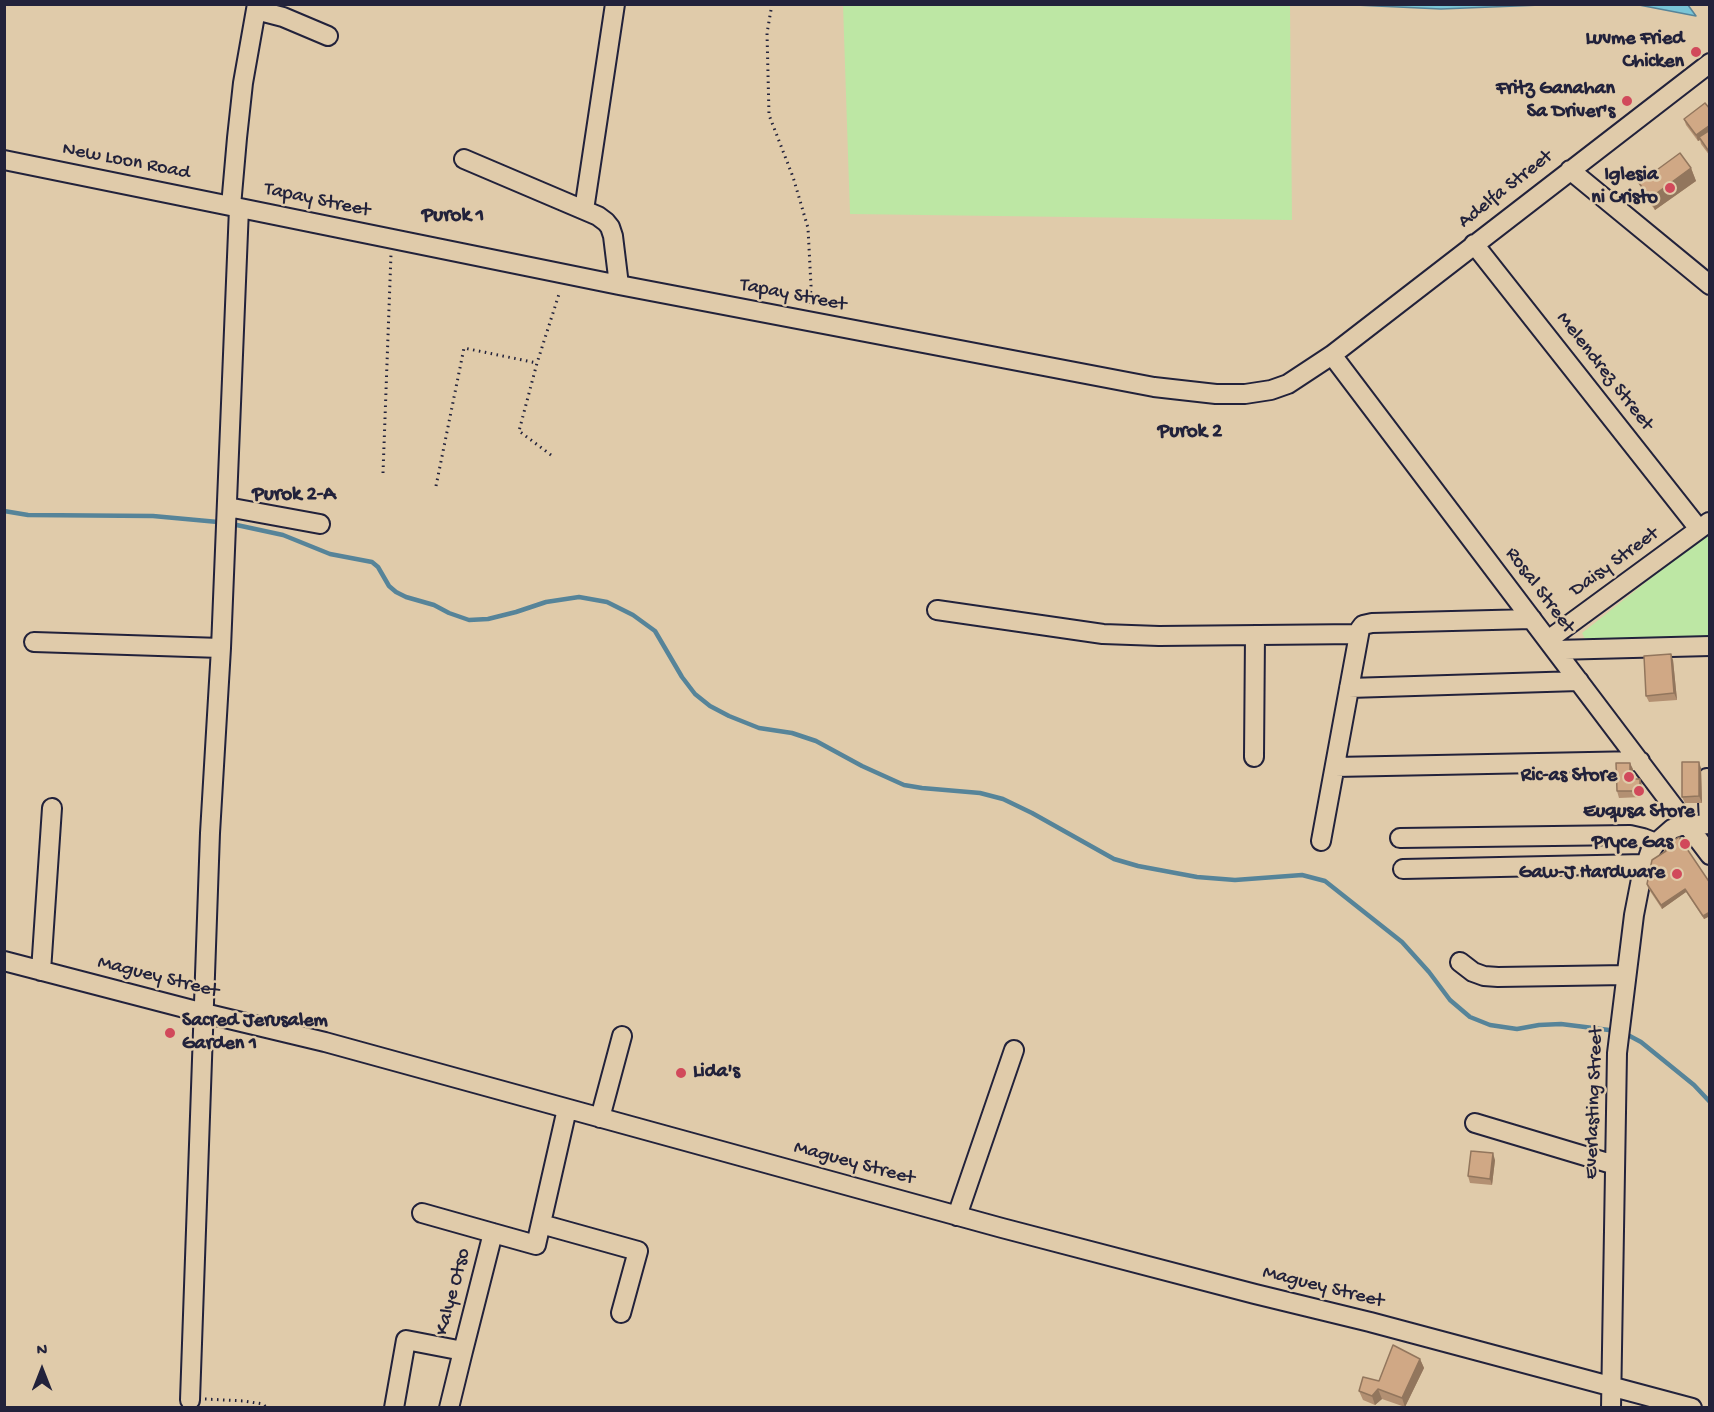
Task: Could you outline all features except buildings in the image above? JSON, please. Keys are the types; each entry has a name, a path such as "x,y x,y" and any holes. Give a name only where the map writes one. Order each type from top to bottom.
{"street":[{"path":"584,210 615,4"},
{"path":"190,1400 210,833 227,507 235,207 243,83 256,7 328,36"},
{"name":"Adelfa Street","path":"1332,355 1710,63"},
{"path":"464,159 598,216 610,227 619,285"},
{"name":"New Loon Road","path":"4,160 235,207"},
{"path":"1570,170 1710,285"},
{"name":"Tapay Street","path":"235,207 619,285 1154,387 1216,394 1245,394 1271,390 1288,384 1332,355"},
{"name":"Melendrez Street","path":"1473,244 1705,525"},
{"name":"Rosal Street","path":"1332,355 1710,855"},
{"path":"227,507 320,524"},
{"name":"Daisy Street","path":"1552,645 1705,525"},
{"path":"937,610 1103,634 1160,636 1359,634"},
{"path":"1321,841 1362,625 1367,623 1532,619"},
{"path":"1254,757 1256,635"},
{"path":"34,642 220,648"},
{"path":"1552,645 1710,646"},
{"path":"1349,688 1579,681"},
{"path":"1335,767 1640,761"},
{"path":"1688,825 1709,824 1707,778"},
{"path":"41,971 52,808"},
{"name":"Everlasting Street","path":"1611,1407 1617,1053 1626,975 1634,915 1645,864 1656,843 1672,829 1688,825"},
{"path":"1400,838 1630,835 1656,843"},
{"path":"1403,869 1645,864"},
{"name":"Maguey Street","path":"4,961 336,1045 957,1216 1692,1407"},
{"path":"1460,962 1473,972 1491,976 1626,975"},
{"path":"600,1118 622,1036"},
{"path":"957,1216 1014,1050"},
{"name":"Kalye Otso","path":"393,1407 406,1340 463,1351 494,1233 536,1245 567,1109"},
{"path":"1475,1123 1615,1165"},
{"path":"422,1214 494,1233"},
{"path":"541,1224 638,1251 621,1313"},
{"path":"449,1407 463,1351"}],"path":[{"path":"772,4 767,33 769,115 793,177 808,228 811,286 808,322"},
{"path":"383,473 391,240"},
{"path":"551,455 519,431 537,363 565,274"},
{"path":"436,486 464,348 537,363"},
{"path":"190,1400 244,1401 263,1404 267,1407"}],"green space":[{"path":"843,5 1290,5 1292,220 850,214"},
{"path":"1709,532 1709,637 1586,641 1582,633"}],"water":[{"path":"1355,5 1541,5 1441,9"},
{"path":"1639,5 1688,5 1696,16"}],"waterway":[{"path":"4,511 28,515 153,516 218,522"},
{"path":"232,524 283,535 330,554 372,562 396,592 469,620 488,619 546,602 579,597 607,602 633,615 655,631 682,677 695,694 710,706 729,716 759,728 792,733 816,741 904,785 980,793 1003,799 1114,859 1138,866 1197,877 1235,880 1302,875 1325,881 1402,942 1450,1000 1470,1017 1490,1025 1517,1029 1561,1024 1609,1030"},
{"path":"1626,1034 1641,1042 1694,1085 1710,1102"}],"place":[{"name":"Luvme Fried Chicken","path":"1696,52"},
{"name":"Fritz Ganahan Sa Driver's","path":"1627,101"},
{"name":"Iglesia ni Cristo","path":"1670,188"},
{"name":"Ric-as Store","path":"1629,777"},
{"name":"Euqusa Store","path":"1639,791"},
{"name":"Pryce Gas","path":"1685,844"},
{"name":"Gaw-J Hardware","path":"1677,874"},
{"name":"Sacred Jerusalem Garden 1","path":"170,1033"},
{"name":"Lida's","path":"681,1073"}],"district":[{"name":"Purok 1","path":"453,217"},
{"name":"Purok 2","path":"1190,433"},
{"name":"Purok 2-A","path":"294,496"}]}
